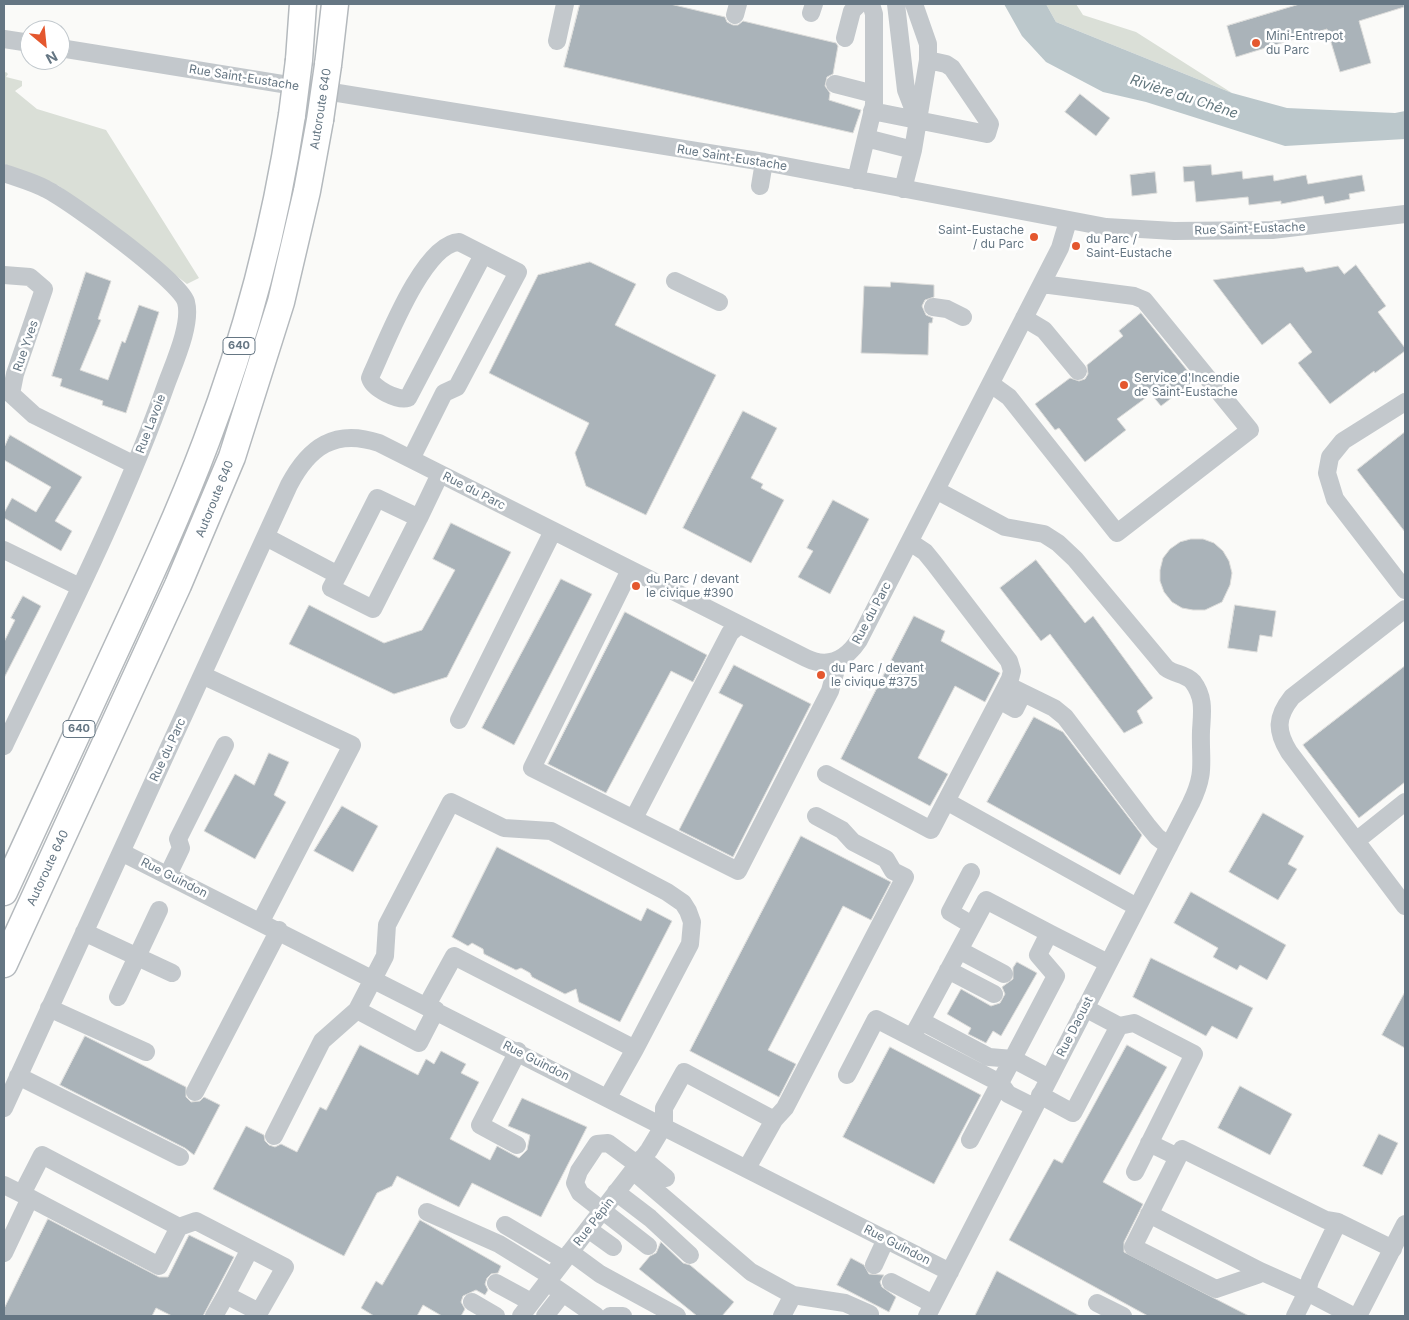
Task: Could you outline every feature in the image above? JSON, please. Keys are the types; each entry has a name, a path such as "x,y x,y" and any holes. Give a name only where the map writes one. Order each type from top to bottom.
{"highway":[{"name":"640","path":"4,892 170,532 207,441 254,295 278,192 292,115 299,60 303,4"},
{"name":"Autoroute 640","path":"4,964 178,585 232,457 281,302 307,191 320,120 335,4"}],"street":[{"path":"556,41 565,4"},
{"path":"845,38 852,11 859,4"},
{"path":"856,180 873,103 874,14 871,4"},
{"path":"897,4 906,90 918,122"},
{"path":"904,189 913,150 928,60 928,44 914,4"},
{"path":"4,39 20,41"},
{"name":"Rue Saint-Eustache","path":"70,50 764,162 1068,221 1139,230 1235,232 1314,227 1405,214"},
{"path":"835,84 918,122 987,134 990,124 952,68 946,64 928,60"},
{"path":"866,138 913,150"},
{"path":"760,186 764,162"},
{"name":"Rue Lavoie","path":"4,173 41,186 64,199 164,275 184,296 187,312 184,329 157,410 135,465 80,588 4,746"},
{"name":"Rue du Parc","path":"4,1108 202,675 301,464 323,445 342,438 359,437 379,443 812,661 831,662 846,656 859,640 1060,248 1068,221"},
{"path":"411,459 444,393 457,387 518,272 459,242 452,243 424,268 370,378 374,386 398,398 408,398 483,255"},
{"name":"Rue Yves","path":"4,275 30,277 44,289 11,394 34,415 135,465"},
{"path":"675,281 719,302"},
{"path":"991,384 1009,397 1117,533 1250,430 1149,305 1140,298 1042,284"},
{"path":"933,307 947,309 963,317"},
{"path":"1024,318 1050,336 1078,371"},
{"path":"1405,402 1343,441 1330,457 1327,474 1335,499 1405,590"},
{"path":"419,518 377,498 331,588 373,609 419,518 440,474"},
{"name":"Rue Daoust","path":"930,1310 1197,790 1202,774 1201,733 1203,703 1196,687 1185,676 1166,668 1067,550 1044,534 1005,527 936,490"},
{"path":"459,720 554,531"},
{"path":"266,537 338,575"},
{"path":"826,774 931,830 1003,692 1012,671 1009,661 934,563 925,552 910,542"},
{"path":"4,550 80,588"},
{"path":"630,570 532,768 738,871 830,691 835,673 831,662"},
{"path":"1405,610 1292,697 1280,714 1278,723 1281,737 1289,752 1405,906"},
{"path":"634,818 730,634 739,625"},
{"path":"202,675 352,745 261,921"},
{"path":"1003,692 1023,692 1054,708 1065,717 1148,826 1168,846"},
{"path":"168,875 181,848 178,840 225,745"},
{"path":"274,1136 322,1041 356,1010 374,979 385,956 387,925 451,802 504,828 551,831 667,892 683,903 692,922 690,944 608,1097"},
{"path":"946,802 1137,907"},
{"path":"1356,841 1405,802"},
{"path":"747,1168 774,1120 785,1108 905,877 894,871 886,859 853,842 842,830 816,816"},
{"name":"Rue Guindon","path":"121,852 518,1051 950,1272"},
{"path":"972,872 950,912 972,925"},
{"path":"913,1037 986,900 1108,964"},
{"path":"118,997 159,910"},
{"path":"195,1092 279,930"},
{"path":"84,932 172,972"},
{"path":"970,1140 1056,976 1038,955 1049,933"},
{"path":"958,950 1004,974"},
{"path":"356,1010 419,1043 454,956 635,1049"},
{"path":"948,970 994,994"},
{"path":"50,1008 146,1052"},
{"path":"1085,1008 1119,1026 1134,1023 1194,1054 1135,1172"},
{"path":"847,1075 876,1019 1000,1083 1008,1094 1074,1113 1119,1026"},
{"path":"921,1021 989,1058 1013,1058 1049,1078"},
{"path":"517,1145 480,1125 518,1051"},
{"path":"664,1125 664,1108 684,1072 774,1120"},
{"path":"18,1076 180,1157"},
{"name":"Rue Pépin","path":"520,1316 638,1165 664,1125"},
{"path":"648,1246 580,1193 574,1183 597,1144 608,1143 638,1165 751,1272 793,1295 845,1302 870,1314"},
{"path":"1150,1143 1178,1158"},
{"path":"1260,1271 1257,1275 1216,1289 1133,1247 1182,1149 1326,1220 1338,1222 1393,1249"},
{"path":"4,1253 42,1155 179,1227"},
{"path":"638,1165 666,1178"},
{"path":"4,1185 159,1266 179,1227 196,1221 284,1267 258,1314 226,1295"},
{"path":"616,1192 650,1218 690,1255"},
{"path":"427,1212 499,1244 550,1279 563,1293 596,1316"},
{"path":"1149,1214 1353,1316"},
{"path":"1295,1316 1338,1222"},
{"path":"1358,1316 1405,1224"},
{"path":"505,1225 567,1256 677,1316"},
{"path":"588,1229 613,1247"},
{"path":"874,1264 886,1239"},
{"path":"214,1316 250,1249"},
{"path":"891,1282 930,1310"},
{"path":"496,1283 531,1302"},
{"path":"545,1316 563,1293"},
{"path":"782,1316 793,1295"},
{"path":"472,1302 496,1316"},
{"path":"1097,1303 1123,1316"},
{"path":"610,1316 623,1316"}],"shaded area":[{"path":"1046,4 1076,4 1083,15 1136,32 1232,93 1056,22"},
{"path":"4,73 8,74 6,77 22,81 22,86 15,91 37,109 106,130 199,278 187,284 59,186 4,164"}],"water":[{"name":"Rivière du Chêne","path":"1004,4 1046,4 1056,22 1232,93 1287,108 1395,113 1405,111 1405,139 1285,146 1146,102 1103,92 1046,62 1022,36"}],"building":[{"path":"580,4 670,4 725,17 727,22 733,25 738,25 743,21 836,43 838,46 833,74 827,77 825,86 830,93 829,100 861,110 853,133 564,67"},
{"name":"Mini-Entrepot du Parc","path":"1300,4 1404,4 1404,7 1359,21 1371,63 1340,72 1327,29 1236,57 1227,26"},
{"path":"1080,94 1110,118 1096,136 1065,112"},
{"path":"1211,165 1212,175 1242,171 1243,179 1273,175 1274,181 1306,175 1308,184 1362,175 1365,191 1349,194 1350,199 1325,204 1323,196 1281,204 1281,201 1249,205 1248,197 1196,202 1194,181 1184,182 1183,167"},
{"path":"1155,172 1157,193 1132,196 1130,175"},
{"path":"590,262 636,284 615,325 716,375 646,515 586,486 575,453 589,423 489,373 538,275"},
{"path":"1356,265 1386,306 1378,312 1405,348 1405,351 1375,373 1374,371 1330,404 1298,363 1312,352 1290,323 1262,345 1213,280 1303,267 1306,272 1338,266 1344,274"},
{"path":"86,272 111,281 98,319 101,320 80,370 108,380 122,341 125,343 139,305 159,312 126,413 102,405 103,401 60,386 62,379 52,376"},
{"path":"891,282 934,285 934,297 925,300 922,306 926,315 933,318 932,323 929,323 928,355 861,353 864,286 890,287"},
{"name":"Service d'Incendie de Saint-Eustache","path":"1141,313 1195,380 1161,406 1151,394 1117,419 1126,430 1085,462 1059,428 1055,430 1035,404 1070,378 1079,381 1085,379 1088,374 1087,365 1123,336 1119,331"},
{"path":"743,411 777,428 751,478 763,484 761,488 784,500 751,563 683,528"},
{"path":"1405,432 1405,532 1357,470"},
{"path":"10,435 82,477 55,521 72,531 61,551 4,518 4,513 12,498 36,512 51,487 4,460 4,448"},
{"path":"833,500 869,519 830,594 798,577 813,551 807,548"},
{"path":"451,523 511,552 447,677 394,694 289,644 309,605 384,643 422,630 455,570 433,559"},
{"path":"1191,539 1203,539 1214,543 1223,551 1229,561 1232,573 1230,585 1222,602 1205,610 1182,608 1172,602 1164,592 1160,581 1163,558 1170,549 1180,542"},
{"path":"1036,560 1085,623 1093,616 1153,698 1137,711 1143,723 1124,733 1050,634 1041,641 1000,588"},
{"path":"561,579 592,594 514,745 482,728"},
{"path":"23,596 41,606 4,678 4,642 15,620 11,618"},
{"path":"1235,605 1276,611 1272,637 1260,635 1257,652 1228,648"},
{"path":"625,612 707,655 693,682 671,671 606,793 548,764"},
{"path":"914,616 945,631 941,641 1000,673 985,702 955,686 918,758 948,774 930,806 841,759"},
{"path":"734,665 811,704 733,857 679,830 743,705 719,693"},
{"path":"1405,666 1405,782 1359,818 1303,745"},
{"path":"1034,717 1063,732 1142,835 1120,875 987,802"},
{"path":"269,753 289,762 274,795 286,802 255,859 204,831 235,774 254,785"},
{"path":"342,806 378,826 353,872 314,851"},
{"path":"1263,813 1304,836 1288,864 1297,869 1278,900 1229,872"},
{"path":"801,836 891,882 871,920 843,906 768,1050 796,1064 779,1097 690,1051"},
{"path":"497,847 641,921 647,908 672,921 620,1022 579,1002 576,989 565,994 532,977 530,973 521,968 516,970 484,954 483,949 472,943 468,946 452,937"},
{"path":"1191,892 1286,945 1267,980 1240,965 1237,970 1213,957 1218,948 1174,923"},
{"path":"1151,958 1253,1008 1237,1039 1212,1026 1206,1036 1133,997"},
{"path":"1017,962 1037,973 1001,1036 993,1031 986,1043 968,1034 971,1028 947,1014 961,989 991,1006 1000,1003 1005,994 1002,987 1013,979 1013,968"},
{"path":"1405,992 1405,1048 1382,1035"},
{"path":"85,1036 186,1087 186,1097 191,1102 200,1101 204,1097 220,1105 194,1155 185,1148 60,1085"},
{"path":"360,1045 418,1075 426,1059 434,1064 441,1051 466,1064 461,1073 479,1082 450,1139 490,1160 497,1146 519,1158 527,1150 530,1135 508,1126 522,1098 587,1127 541,1217 472,1183 459,1207 397,1176 392,1186 377,1193 344,1256 213,1189 246,1126 264,1135 265,1141 269,1145 275,1147 281,1144 297,1152 320,1107 326,1110"},
{"path":"1127,1045 1167,1067 1103,1182 1143,1204 1124,1242 1124,1252 1249,1316 1148,1316 1009,1240 1054,1159 1062,1163"},
{"path":"890,1047 981,1095 934,1184 843,1137"},
{"path":"1240,1086 1292,1114 1270,1155 1218,1128"},
{"path":"1379,1134 1398,1143 1382,1175 1363,1166"},
{"path":"48,1219 159,1277 168,1277 189,1235 234,1257 203,1316 172,1316 156,1308 152,1316 4,1316 4,1309"},
{"path":"420,1220 501,1266 498,1273 491,1274 487,1278 485,1284 488,1290 485,1295 476,1290 463,1296 461,1302 465,1309 461,1316 442,1316 423,1305 417,1316 374,1316 361,1308 376,1281 382,1285"},
{"path":"661,1242 683,1263 690,1265 734,1302 722,1316 697,1316 639,1269 650,1256 656,1253"},
{"path":"851,1258 864,1265 869,1274 884,1275 880,1282 882,1287 896,1297 889,1312 837,1285"},
{"path":"997,1271 1080,1316 975,1316"}],"place":[{"name":"Mini-Entrepot du Parc","path":"1256,43"},
{"name":"Saint-Eustache / du Parc","path":"1034,237"},
{"name":"du Parc / Saint-Eustache","path":"1076,246"},
{"name":"Service d'Incendie de Saint-Eustache","path":"1124,385"},
{"name":"du Parc / devant le civique #390","path":"636,586"},
{"name":"du Parc / devant le civique #375","path":"821,675"}]}
